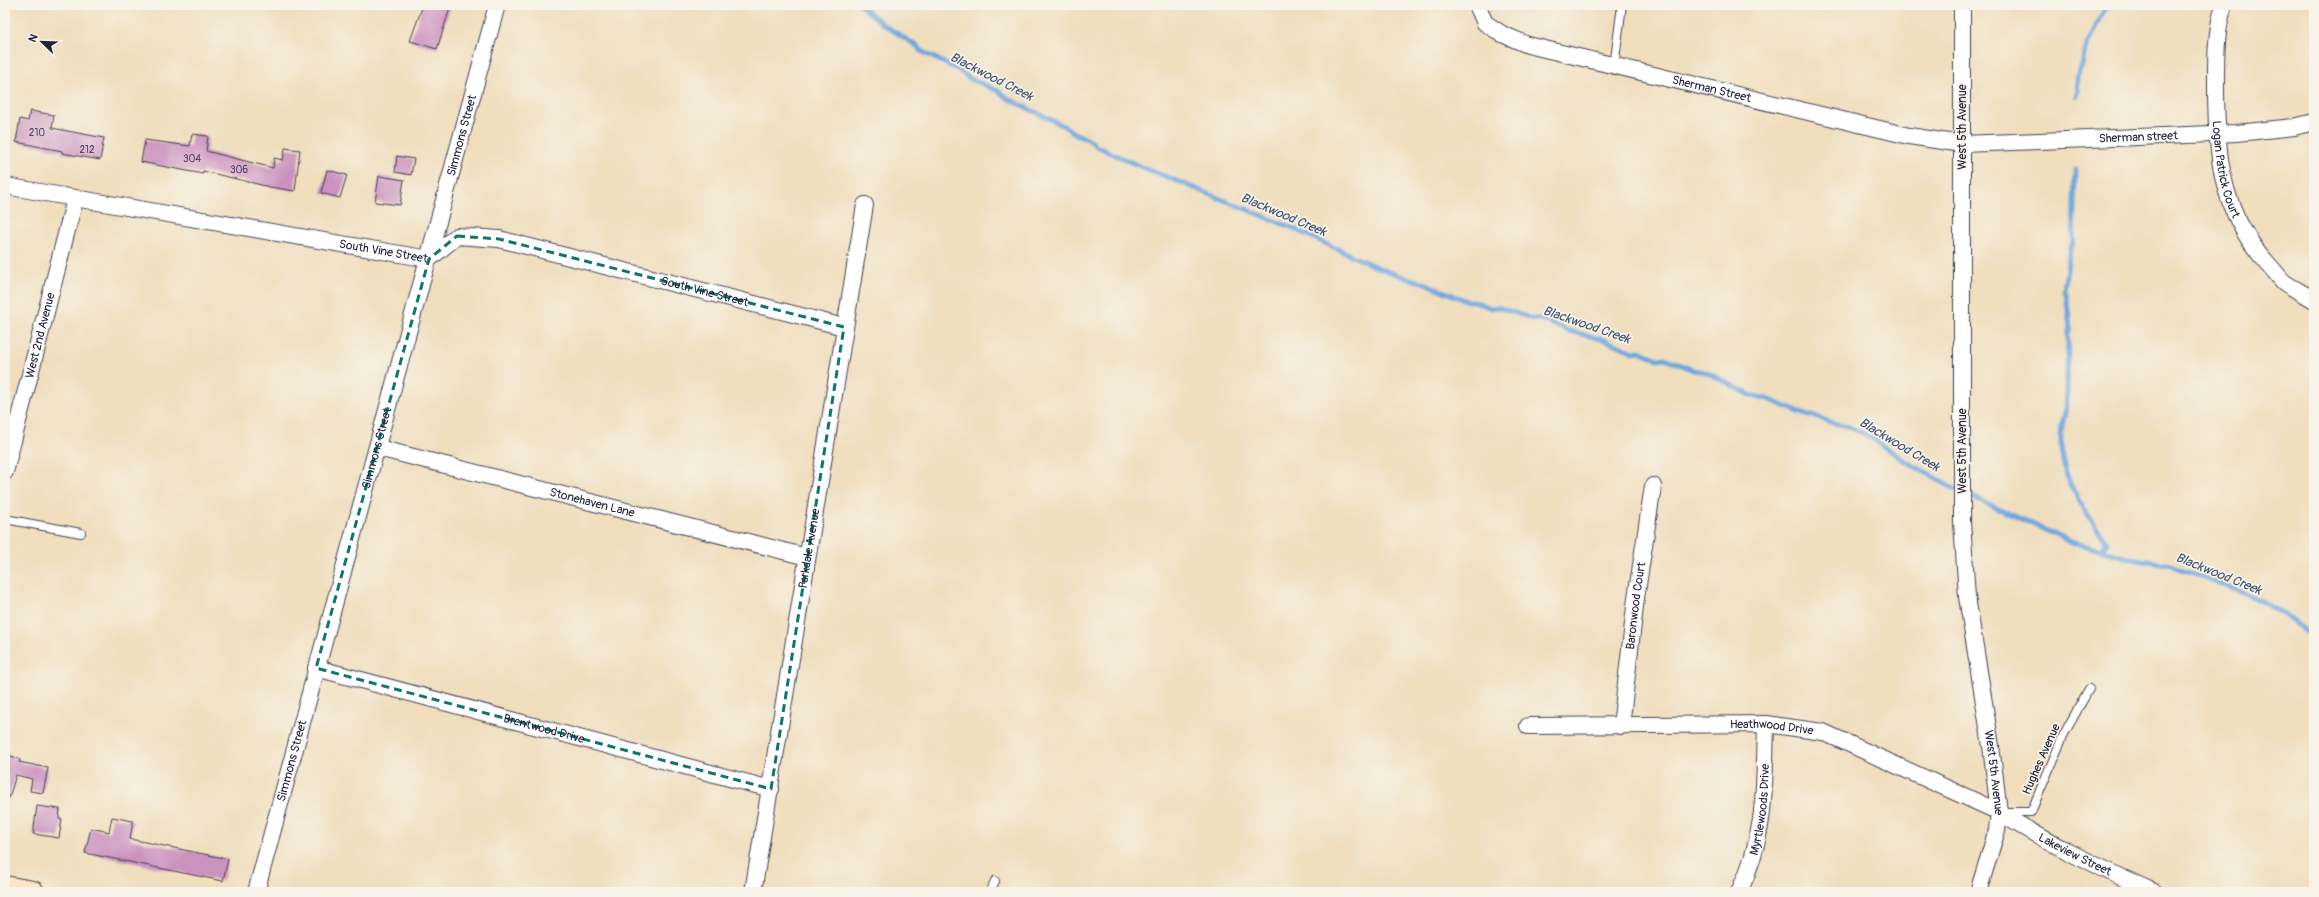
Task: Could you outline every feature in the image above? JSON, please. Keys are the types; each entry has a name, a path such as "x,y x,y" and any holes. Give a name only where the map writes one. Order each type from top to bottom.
{"main road":[{"path":"5,887 33,892"}],"street":[{"name":"Simmons Street","path":"256,892 316,668 378,448 497,5"},
{"name":"Sherman Street","path":"1477,5 1485,23 1502,34 1528,45 1614,67 1909,136 1962,144"},
{"name":"West 5th Avenue","path":"1962,5 1962,522 1967,597 1991,746 1999,812 1997,830 1978,892"},
{"name":"Logan Patrick Court","path":"2224,5 2219,18 2216,75 2217,134 2221,167 2230,205 2253,247 2285,282 2314,300"},
{"name":"Sherman street","path":"1962,144 2217,134 2294,128 2314,122"},
{"name":"South Vine Street","path":"5,186 429,259 457,236 499,239 844,327"},
{"name":"West 2nd Avenue","path":"5,472 75,199"},
{"name":"Parkdale Avenue","path":"753,892 865,205"},
{"name":"Stonehaven Lane","path":"378,448 807,557"},
{"name":"Baronwood Court","path":"1621,726 1636,598 1653,486"},
{"name":"Brentwood Drive","path":"316,668 771,789"},
{"name":"Heathwood Drive","path":"1528,726 1766,724 1823,732 1999,812"},
{"name":"Myrtlewoods Drive","path":"1739,892 1752,866 1763,819 1766,724"},
{"name":"Lakeview Street","path":"1999,812 2025,829 2077,856 2154,892"}],"lane":[{"path":"1614,67 1622,5"},
{"path":"5,519 81,533"},
{"name":"Hughes Avenue","path":"1999,812 2031,812 2064,734 2089,689"},
{"path":"990,892 995,881"}],"highlighted area":[{"path":"457,236 499,239 844,327 771,789 316,668 429,259"}],"building":[{"path":"423,5 451,5 437,49 410,41"},
{"path":"30,111 54,115 52,128 104,138 100,160 16,142 20,119 28,121"},
{"path":"192,134 208,136 206,151 273,168 274,158 283,160 285,148 300,150 295,191 270,187 203,171 203,174 141,162 145,140 190,146"},
{"path":"397,156 414,159 411,175 395,172"},
{"path":"327,170 347,175 340,198 321,193"},
{"path":"379,176 404,180 400,205 375,202"},
{"path":"5,754 20,759 19,762 48,768 43,793 30,791 32,779 16,775 9,798 5,798"},
{"path":"37,806 60,809 59,819 62,819 59,838 33,834"},
{"path":"112,817 133,821 130,839 228,859 223,881 85,853 91,828 109,832"}],"waterway":[{"name":"Blackwood Creek","path":"860,5 884,25 917,46 921,51 960,71 969,78 998,91 1009,99 1064,126 1074,133 1091,141 1096,146 1135,164 1290,227 1374,266 1409,279 1422,282 1467,301 1474,301 1491,308 1498,307 1533,319 1540,319 1569,331 1605,340 1634,352 1640,351 1658,359 1665,358 1693,370 1706,372 1750,395 1768,399 1808,416 1815,416 1832,423 1844,425 1867,435 1902,459 1951,487 2071,542 2126,557 2171,565 2248,594 2281,612 2314,638"},
{"path":"2076,96 2078,91 2077,77 2082,66 2084,54 2099,19 2108,5"},
{"path":"2075,170 2073,243 2070,248 2064,290 2066,293 2070,329 2068,333 2066,410 2061,431 2061,448 2064,465 2077,497 2086,513 2107,542 2101,551"}]}
